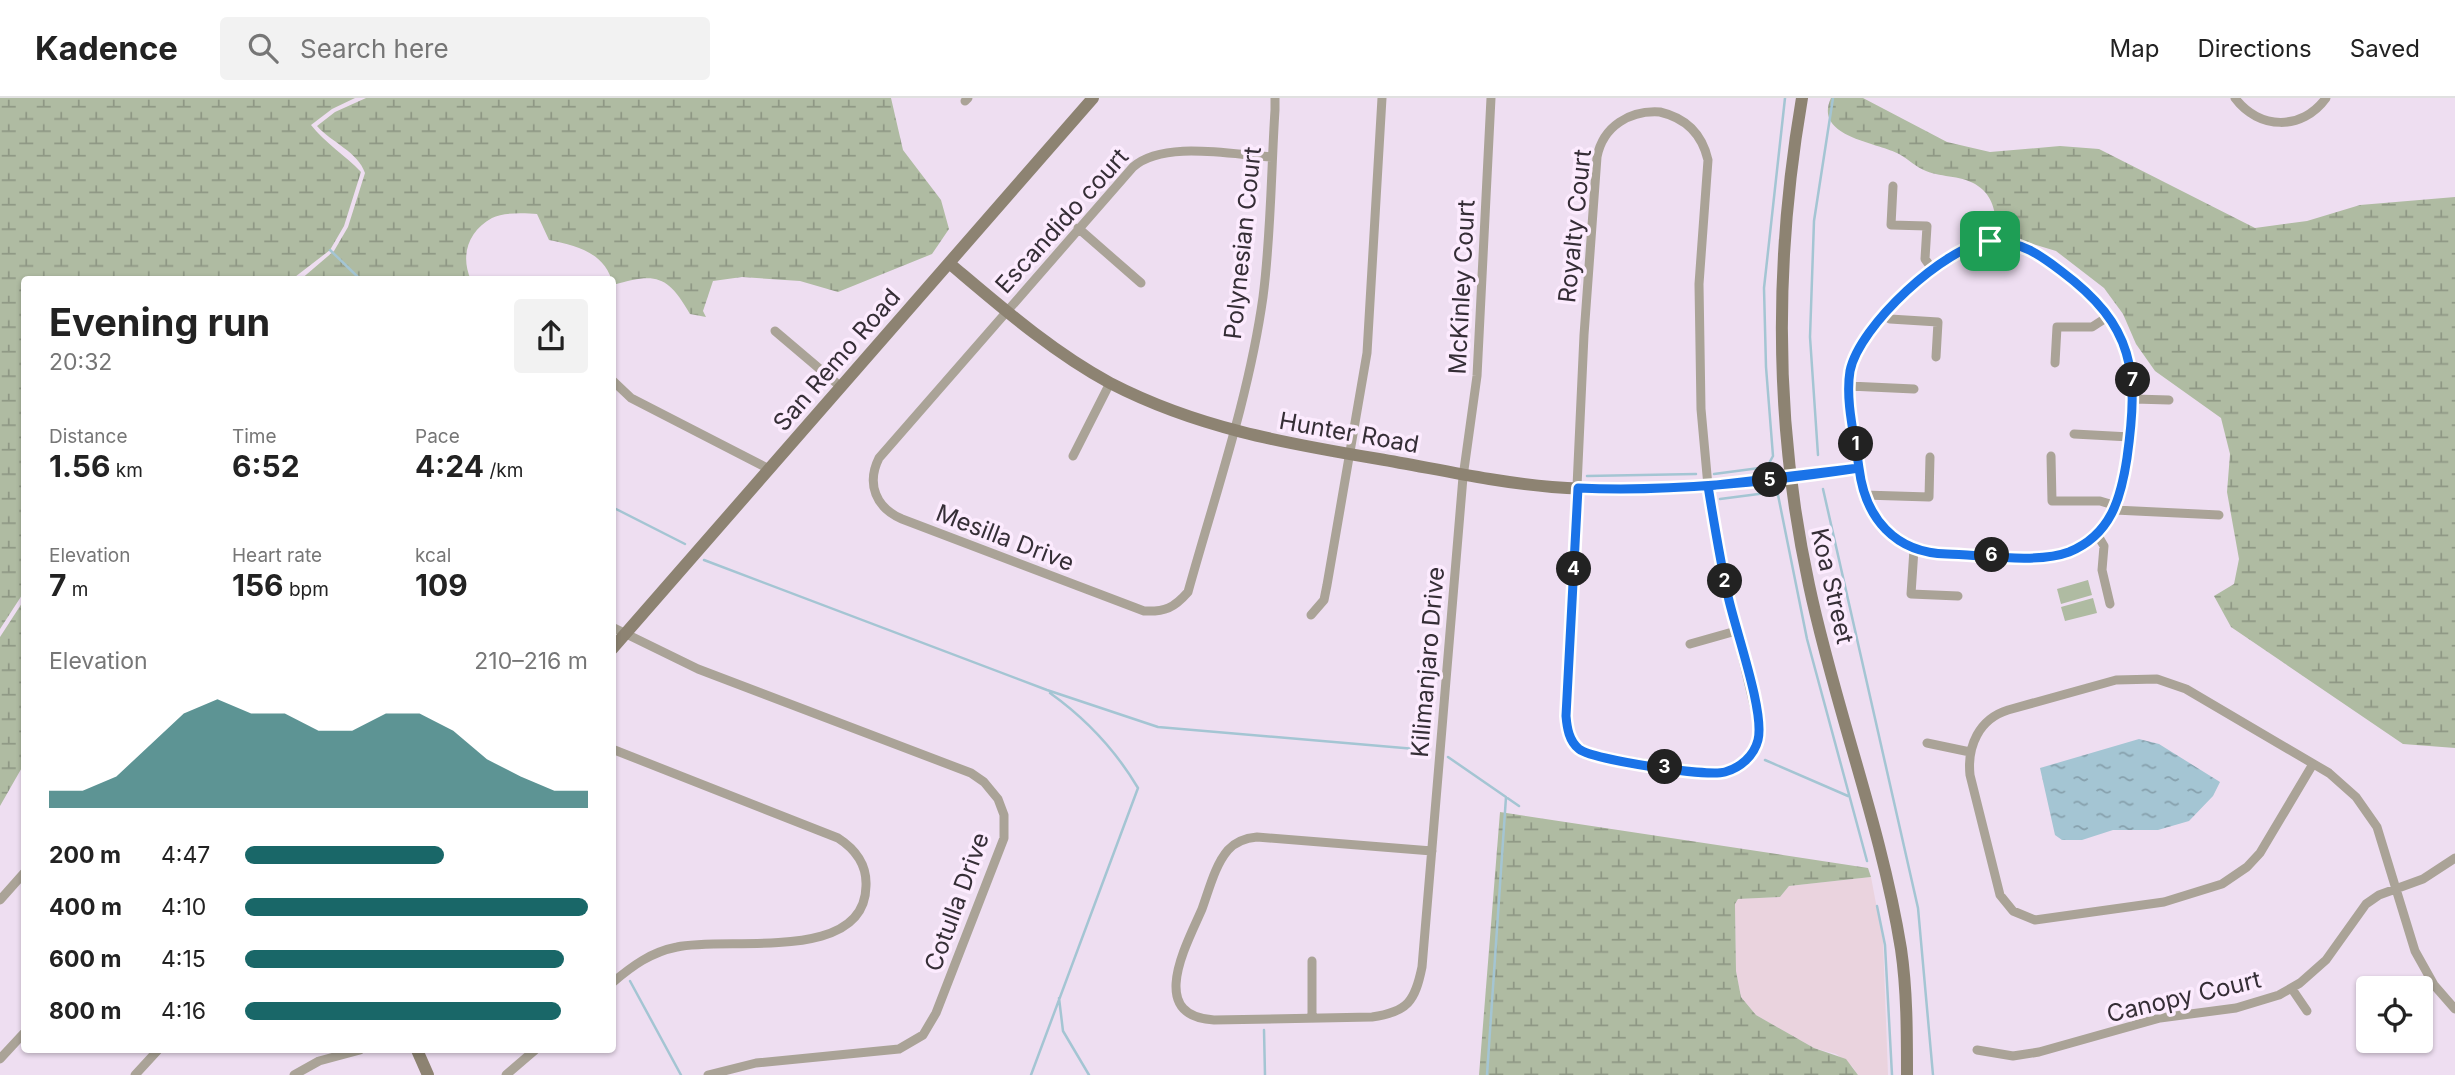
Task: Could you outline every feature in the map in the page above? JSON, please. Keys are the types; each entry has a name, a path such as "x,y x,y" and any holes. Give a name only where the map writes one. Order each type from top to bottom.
{"street":[{"name":"San Remo Road","path":"616,645 1093,98"},
{"name":"Polynesian Court","path":"1233,432 1248,377 1263,297 1275,98"},
{"path":"1311,615 1325,593 1368,340 1382,98"},
{"name":"McKinley Court","path":"1463,477 1477,376 1491,98"},
{"name":"Koa Street","path":"1802,98 1788,183 1782,261 1781,355 1790,478 1812,598 1891,896 1901,951 1907,1011 1907,1075"},
{"path":"2235,98 2256,117 2281,123 2303,118 2326,98"},
{"name":"Royalty Court","path":"1656,112 1673,116 1690,126 1702,141 1708,160 1698,322 1701,409 1708,486 1736,631 1760,722 1756,746 1740,765 1728,772 1712,774 1602,758 1579,748 1568,731 1566,716 1578,488 1584,335 1597,157 1605,137 1621,120 1656,112"},
{"name":"Escandido court","path":"1006,311 1120,180 1151,155 1164,151 1272,157"},
{"path":"1893,186 1891,225 1927,226 1925,258 1933,270"},
{"path":"1078,228 1141,283"},
{"path":"1998,241 2017,244 2035,252 2080,285 2109,316 2128,359 2134,399 2130,436 2116,508 2097,534 2070,551 2046,556 1941,554 1914,549 1882,528 1864,495 1849,386 1856,352 1868,330 1883,314 1933,270 1951,254 1974,243 1998,241"},
{"name":"Hunter Road","path":"949,263 1042,340 1111,383 1184,416 1233,432 1463,477 1578,488 1644,490 1790,478"},
{"name":"Mesilla Drive","path":"1006,311 879,458 874,472 874,488 882,506 893,515 1119,602 1144,611 1161,612 1175,607 1188,592 1233,432"},
{"path":"1883,314 1890,319 1938,322 1936,357"},
{"path":"2056,362 2057,327 2092,327 2109,316"},
{"path":"775,331 841,387"},
{"path":"1073,456 1111,383"},
{"path":"616,384 631,398 769,469"},
{"path":"1849,386 1914,389"},
{"path":"2134,399 2169,400"},
{"path":"2074,434 2130,436"},
{"path":"2051,456 2052,500 2100,501 2116,508 2219,515"},
{"path":"1864,495 1929,497 1930,457"},
{"path":"1790,478 1859,468"},
{"name":"Kilimanjaro Drive","path":"1432,851 1257,837 1241,840 1227,851 1180,964 1175,982 1179,1002 1188,1013 1203,1020 1388,1015 1403,1008 1415,995 1422,967 1432,851 1463,477"},
{"path":"2097,534 2104,546 2102,570 2110,604"},
{"path":"1914,549 1912,594 1958,596"},
{"name":"Cotulla Drive","path":"616,629 698,669 971,774 989,787 1004,815 1001,850 936,1013 923,1035 910,1044 893,1050 756,1063 708,1075"},
{"path":"1690,644 1736,631"},
{"path":"2314,764 2260,853 2247,867 2222,884 2164,902 2035,920 2013,911 2000,895 1970,775 1970,752 1983,727 2001,713 2116,680 2147,678 2186,689 2314,764 2339,780 2371,817 2383,841 2421,963 2441,994 2455,1009"},
{"path":"1927,743 1970,752"},
{"path":"616,751 838,838 861,861 866,887 862,906 852,922 830,936 679,946 648,956 616,980"},
{"name":"Canopy Court","path":"1977,1050 2013,1056 2039,1052 2160,1018 2260,1002 2292,989 2326,960 2360,909 2379,895 2430,876 2455,858"},
{"path":"0,900 21,876"},
{"path":"1312,961 1312,1017"},
{"path":"2292,989 2307,1011"},
{"path":"0,1059 21,1036"},
{"path":"135,1075 155,1053"},
{"path":"294,1075 319,1061 349,1053"},
{"path":"418,1053 428,1075"},
{"path":"506,1075 532,1053"}],"shaded area":[{"path":"1871,877 1883,941 1888,1075 1858,1075 1852,1066 1836,1054 1814,1048 1756,1015 1741,997 1736,971 1735,904 1738,899 1780,897 1789,886"}],"green space":[{"path":"0,98 355,98 332,109 311,125 361,172 344,226 330,250 296,276 21,276 21,597 0,629"},
{"path":"366,98 891,98 903,150 941,200 949,229 932,254 838,292 800,281 742,277 713,281 703,311 706,317 690,314 674,291 659,280 640,279 616,284 616,276 610,276 597,258 580,248 549,240 537,214 502,215 484,223 468,245 466,262 470,276 305,276 334,251 348,227 365,173 357,159 317,126 335,112"},
{"path":"1831,98 1863,98 1947,142 1990,152 2060,146 2099,149 2255,228 2307,221 2360,205 2455,197 2455,748 2403,744 2231,627 2214,596 2234,584 2239,559 2227,492 2230,454 2221,418 2155,371 2136,344 2123,314 2104,288 2056,251 2016,239 1997,228 1990,199 1972,182 1926,171 1899,154 1839,130 1831,122 1828,111"},
{"path":"2088,580 2092,595 2061,604 2057,589"},
{"path":"2093,598 2097,613 2065,621 2061,607"},
{"path":"21,605 21,769 0,806 0,637"},
{"path":"1500,812 1868,868 1871,877 1789,886 1780,897 1738,899 1735,904 1736,971 1741,997 1756,1015 1814,1048 1846,1059 1858,1075 1479,1075"}],"water":[{"path":"2139,739 2159,744 2220,782 2213,796 2189,821 2158,830 2113,830 2082,840 2062,840 2055,835 2040,768"}],"waterway":[{"path":"1714,474 1767,467 1773,456 1766,367 1764,288 1785,98"},
{"path":"1818,455 1810,337 1814,221 1833,98"},
{"path":"330,250 357,276"},
{"path":"1587,476 1696,474"},
{"path":"1823,489 1918,908 1933,1075"},
{"path":"1720,499 1774,492 1778,495 1807,639 1867,861"},
{"path":"616,509 685,544"},
{"path":"704,560 1047,690 1158,727 1427,750"},
{"path":"1031,1075 1138,788 1099,736 1050,693"},
{"path":"1448,757 1519,806"},
{"path":"1765,760 1848,796"},
{"path":"1487,1075 1506,797"},
{"path":"1877,906 1885,945 1892,1075"},
{"path":"630,981 681,1075"},
{"path":"1059,998 1063,1031 1089,1075"},
{"path":"1264,1030 1265,1075"}],"route":[{"path":"1990,241 1974,243 1951,254 1868,330 1853,360 1849,386 1859,468 1790,478 1708,486 1727,593 1760,722 1759,738 1746,760 1734,769 1712,774 1602,758 1579,748 1568,731 1566,716 1578,488 1668,489 1790,478 1809,475 1859,468 1867,504 1882,528 1907,546 1922,552 1941,554 2055,555 2084,544 2107,523 2117,506 2121,491 2134,404 2131,369 2122,339 2096,300 2042,256 2017,244 1990,241"}]}
